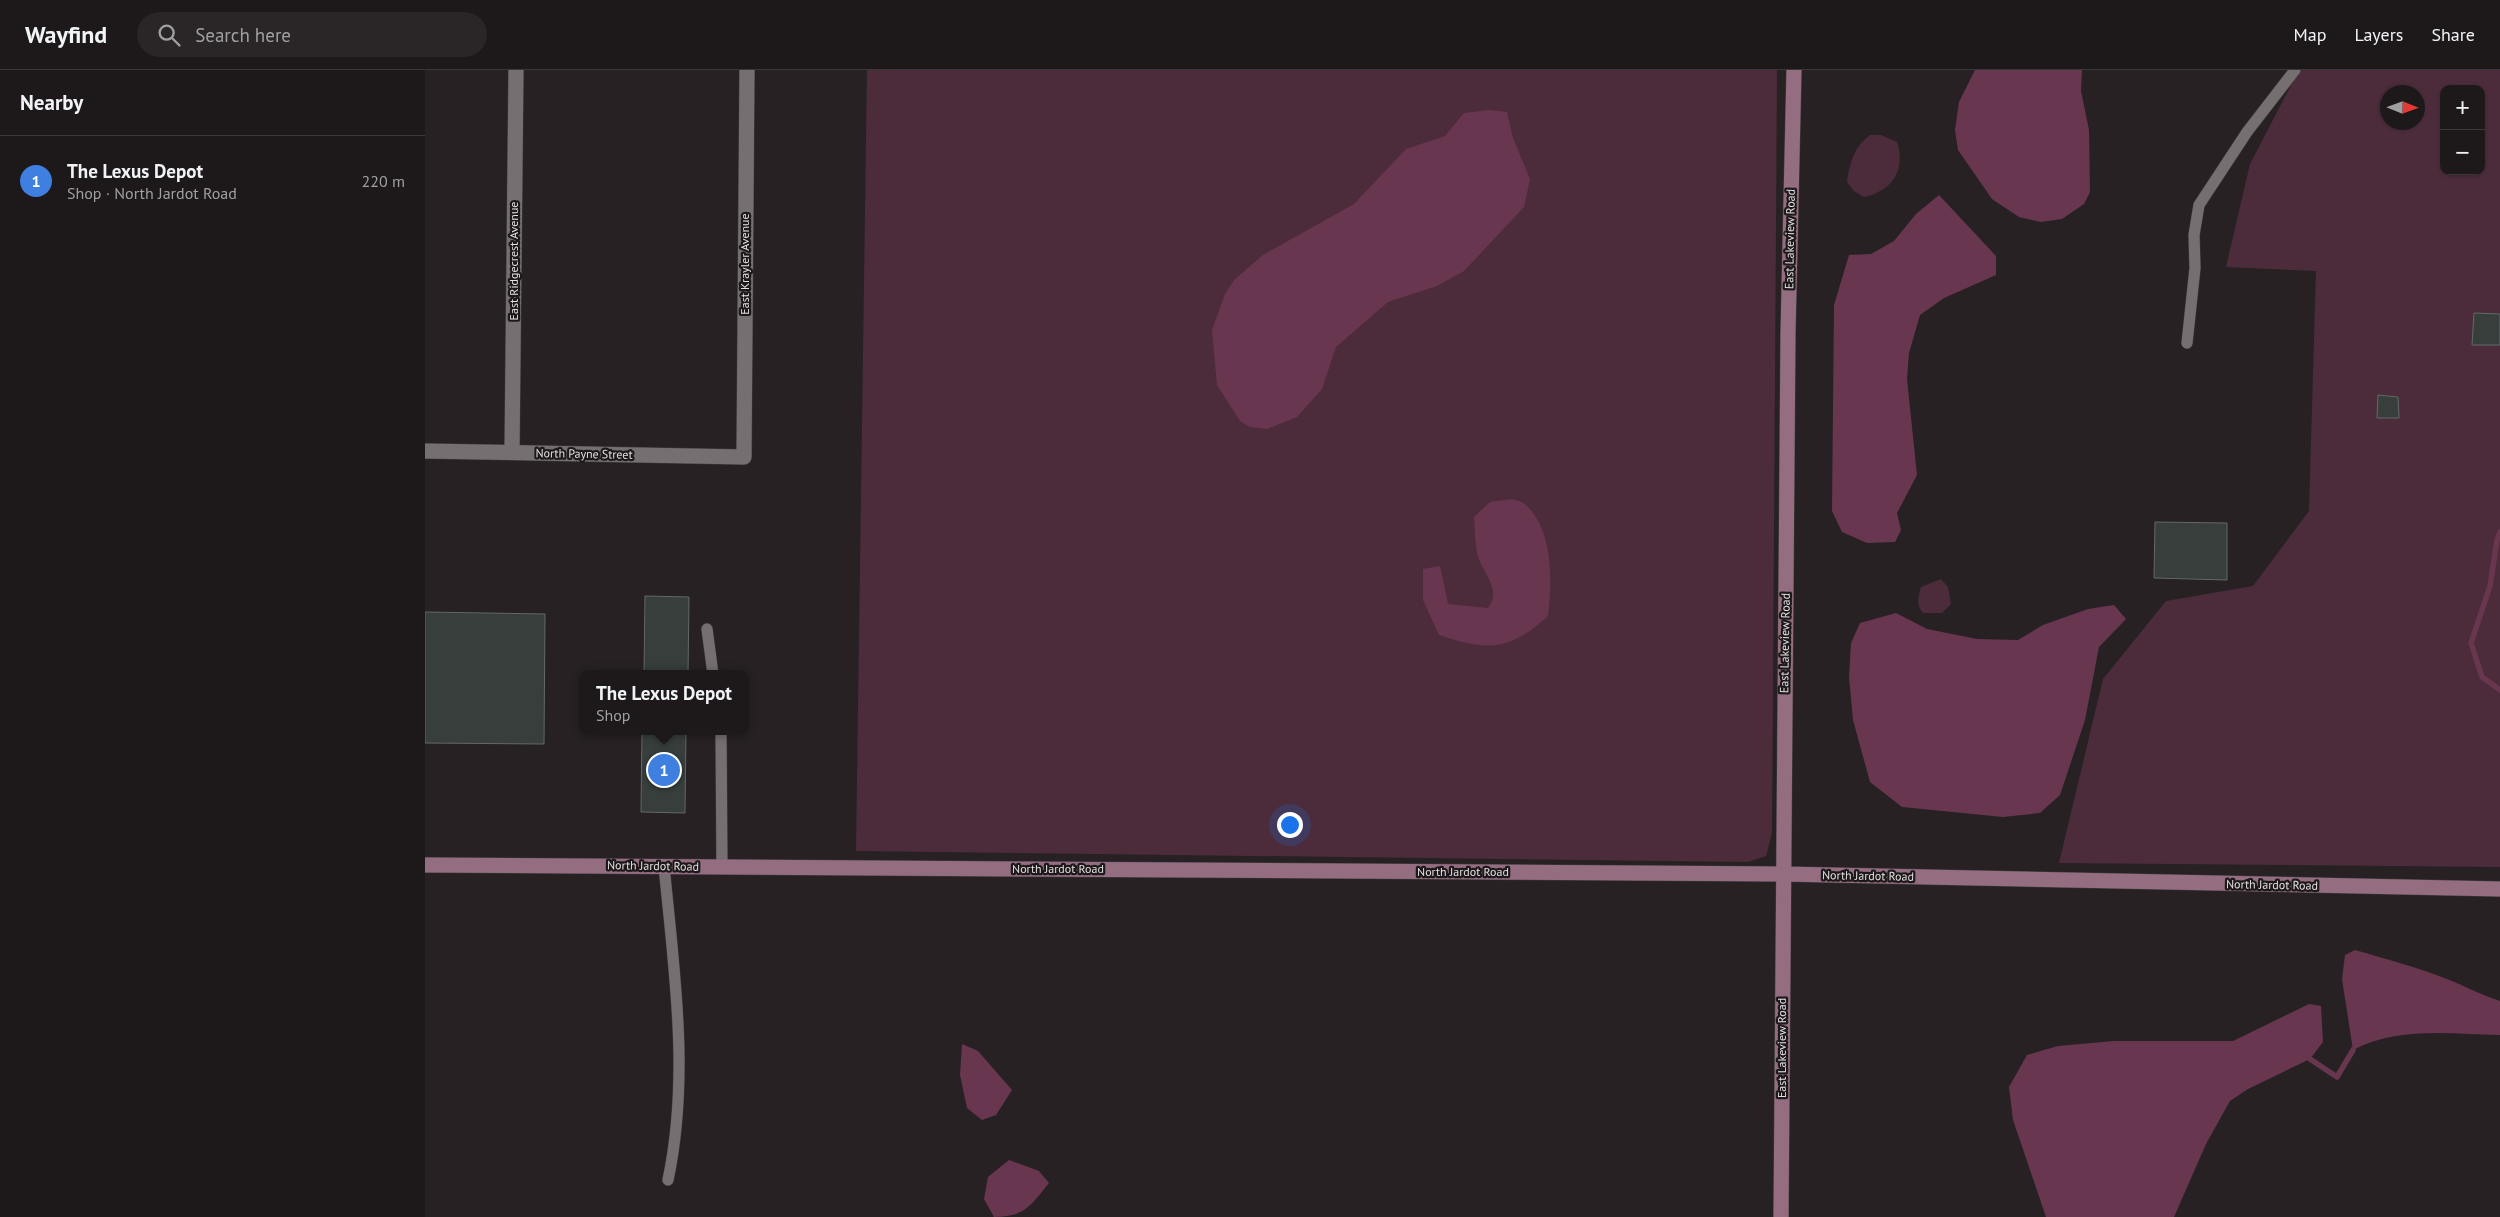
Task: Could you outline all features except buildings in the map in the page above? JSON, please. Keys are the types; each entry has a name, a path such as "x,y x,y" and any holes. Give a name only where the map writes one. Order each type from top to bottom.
{"street":[{"name":"East Ridgecrest Avenue","path":"512,452 516,70"},
{"name":"East Krayler Avenue","path":"744,457 747,70"},
{"name":"East Lakeview Road","path":"1781,1217 1788,333 1794,70"},
{"name":"North Payne Street","path":"425,451 744,457"},
{"name":"North Jardot Road","path":"425,865 1783,874 2500,889"}],"lane":[{"path":"2187,342 2195,268 2194,235 2199,205 2247,132 2295,70"},
{"path":"707,629 712,670"},
{"path":"721,735 722,867"},
{"path":"663,866 678,1023 680,1077 673,1157 668,1180"}],"shaded area":[{"path":"867,70 1777,70 1772,833 1766,856 1748,862 856,851"},
{"path":"1975,70 2082,70 2081,91 2089,130 2090,192 2084,204 2062,219 2041,222 2019,217 1992,199 1958,150 1955,130 1959,102"},
{"path":"2299,70 2500,70 2500,867 2059,863 2103,679 2166,601 2253,586 2309,511 2316,271 2226,267 2250,164"},
{"path":"1490,110 1507,112 1513,138 1530,179 1524,207 1464,271 1437,286 1388,302 1336,347 1322,389 1297,417 1267,429 1250,427 1240,421 1217,385 1212,330 1225,294 1234,280 1263,255 1354,204 1406,149 1445,136 1464,113"},
{"path":"1870,135 1881,135 1897,142 1900,161 1895,177 1890,184 1883,190 1864,197 1854,191 1847,182 1856,150"},
{"path":"1939,195 1996,256 1996,275 1944,298 1920,315 1909,353 1907,379 1917,475 1897,513 1901,530 1895,542 1867,543 1842,532 1832,511 1834,305 1849,255 1871,254 1894,241 1916,214"},
{"path":"1512,499 1525,504 1535,516 1542,529 1549,558 1550,588 1548,616 1521,636 1497,645 1471,644 1439,635 1423,600 1423,569 1440,566 1448,604 1488,608 1492,602 1493,589 1478,557 1474,517 1490,502"},
{"path":"1941,579 1948,587 1951,604 1942,613 1923,613 1918,601 1921,587"},
{"path":"2114,605 2126,619 2099,647 2085,720 2060,795 2040,813 2003,817 1902,807 1870,782 1853,720 1849,677 1851,643 1860,623 1896,613 1927,629 1977,639 2018,640 2043,625 2088,609"},
{"path":"2355,950 2447,979 2500,1001 2500,1035 2406,1034 2370,1042 2353,1050 2342,979 2345,955"},
{"path":"2309,1004 2321,1006 2323,1042 2310,1059 2248,1089 2230,1101 2206,1144 2174,1217 2046,1217 2013,1120 2009,1087 2027,1055 2058,1046 2114,1041 2233,1041"},
{"path":"962,1044 978,1051 1012,1090 996,1115 982,1120 967,1108 960,1075"},
{"path":"1009,1160 1039,1171 1049,1183 1032,1203 1020,1212 1013,1215 994,1217 984,1199 988,1177"}],"waterway":[{"path":"2500,532 2490,586 2471,643 2482,677 2500,690"},
{"path":"2310,1059 2337,1077 2353,1050"}],"place":[{"name":"The Lexus Depot","path":"664,770"}]}
